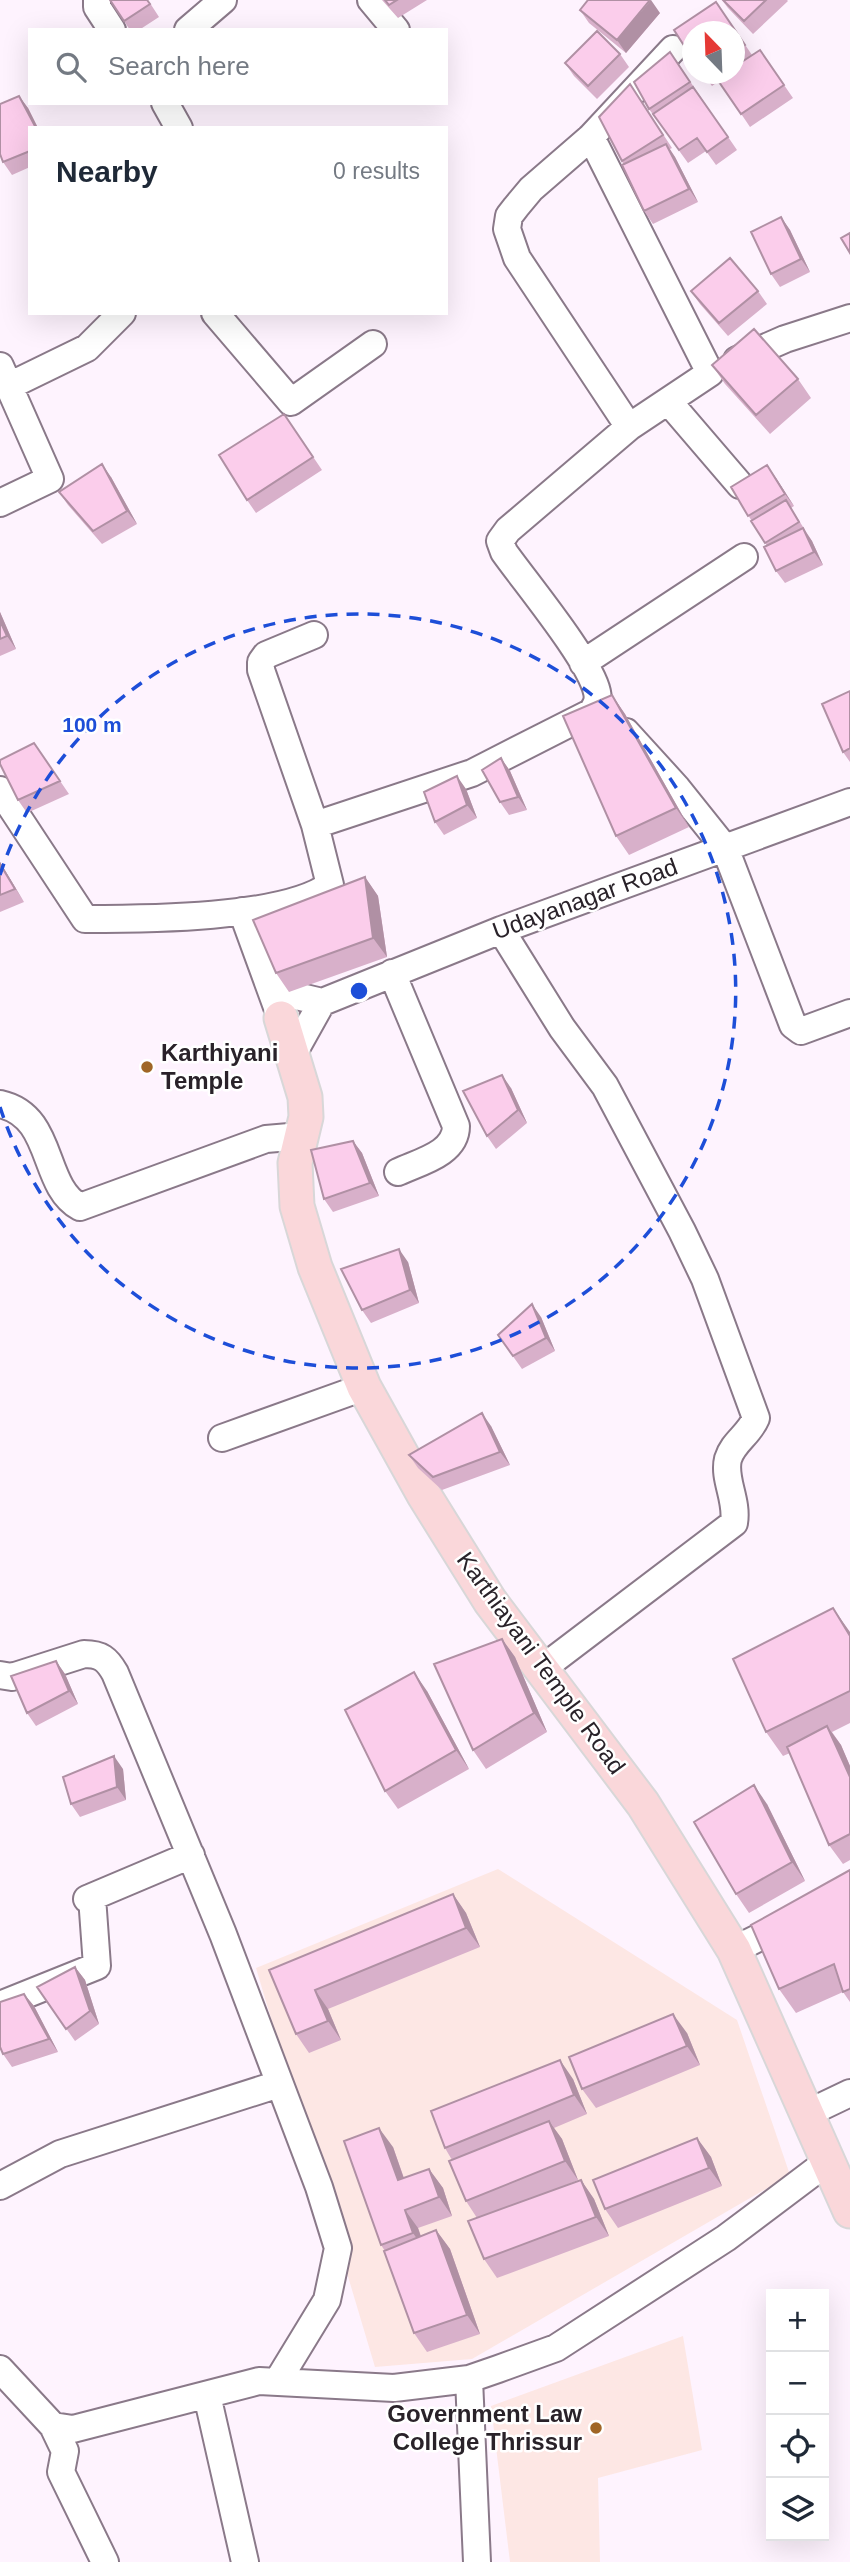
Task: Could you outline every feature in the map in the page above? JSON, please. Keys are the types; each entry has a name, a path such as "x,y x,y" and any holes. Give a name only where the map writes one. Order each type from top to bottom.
{"main road":[{"name":"Karthiayani Temple Road","path":"276,1004 305,1097 306,1117 295,1163 297,1206 315,1267 364,1387 424,1495 483,1589 643,1804 734,1950 848,2204"}],"street":[{"path":"97,0 97,8 111,28"},
{"path":"190,28 223,0"},
{"path":"371,0 394,28"},
{"path":"629,427 517,258 507,229 509,216 531,188 591,137 673,49"},
{"path":"166,105 178,126"},
{"path":"591,137 710,373"},
{"path":"0,503 50,479 4,376 87,348 120,315"},
{"path":"217,315 291,402 373,344"},
{"path":"850,318 785,339 710,373 629,427 508,530 500,541 504,552 583,663 596,689 598,701 677,788 725,848 793,1026 801,1031 811,1030 850,1013"},
{"path":"668,401 740,485"},
{"path":"583,663 744,557"},
{"path":"0,790 85,919 154,919 242,911 315,897 330,885 315,825 261,670 261,662 266,655 314,635"},
{"path":"315,825 472,774 592,712 598,701"},
{"name":"Udayanagar Road","path":"321,1002 501,930 850,802"},
{"path":"242,911 276,1004 321,1002"},
{"path":"501,930 562,1028 605,1086 682,1231 705,1279 756,1419 750,1432 733,1447 728,1460 737,1508 734,1523 543,1668"},
{"path":"392,973 456,1126 456,1137 450,1146 398,1172"},
{"path":"293,1054 321,1002"},
{"path":"0,1104 26,1116 42,1140 65,1193 71,1202 80,1207 266,1139 301,1136"},
{"path":"222,1438 364,1387"},
{"path":"0,1675 12,1677 84,1654 95,1654 107,1660 191,1855 319,2187 338,2248 327,2300 277,2382"},
{"path":"0,2005 97,1966 90,1898 191,1855"},
{"path":"734,1950 850,1892"},
{"path":"0,2186 60,2154 279,2084"},
{"path":"806,2114 850,2093"},
{"path":"52,2426 73,2429 259,2381 394,2388 469,2379 556,2348 726,2238 827,2162"},
{"path":"0,2369 52,2426 65,2451 61,2472 105,2562"},
{"path":"469,2379 477,2562"},
{"path":"207,2395 245,2562"}],"shaded area":[{"path":"498,1869 737,2020 790,2175 472,2359 375,2367 256,1968"},
{"name":"Government Law College Thrissur","path":"683,2336 702,2450 598,2478 600,2562 510,2562 491,2406"}],"building":[{"path":"110,0 147,0 150,4 124,21"},
{"path":"588,0 650,0 617,40 580,10"},
{"path":"723,0 766,0 744,21"},
{"path":"716,2 729,21 688,21"},
{"path":"682,25 682,42 674,30"},
{"path":"597,31 620,54 588,86 565,63"},
{"path":"760,50 784,85 741,114 720,84 745,84 745,60"},
{"path":"670,52 682,70 682,84 687,84 649,109 634,82"},
{"path":"630,84 663,135 622,161 599,117"},
{"path":"693,87 728,137 707,152 697,138 679,150 653,114"},
{"path":"19,96 35,126 28,126 28,152 3,162 0,154 0,104"},
{"path":"666,144 689,189 644,211 622,165"},
{"path":"781,217 801,259 771,274 751,232"},
{"path":"850,233 850,253 841,238"},
{"path":"730,258 758,291 719,323 691,291"},
{"path":"754,329 798,379 756,415 712,365"},
{"path":"284,414 313,457 247,500 219,455"},
{"path":"102,464 127,511 93,531 59,492"},
{"path":"767,465 785,494 748,516 731,487"},
{"path":"786,500 799,522 765,543 751,521"},
{"path":"803,528 814,552 776,571 764,547"},
{"path":"0,621 7,636 0,639"},
{"path":"850,691 850,748 843,752 822,704"},
{"path":"612,695 676,808 616,836 563,716"},
{"path":"34,743 60,781 18,800 0,760"},
{"path":"501,758 518,797 500,802 482,770"},
{"path":"457,776 467,805 435,822 424,792"},
{"path":"0,864 15,889 0,895"},
{"path":"365,877 373,938 276,973 253,920"},
{"path":"502,1075 518,1110 487,1136 463,1091"},
{"path":"353,1141 370,1183 324,1199 311,1150"},
{"path":"399,1249 410,1290 362,1310 341,1269"},
{"path":"532,1304 546,1338 513,1356 498,1335"},
{"path":"482,1413 500,1452 433,1477 409,1455"},
{"path":"833,1608 850,1636 850,1691 766,1732 733,1659"},
{"path":"502,1639 534,1713 473,1750 434,1664"},
{"path":"56,1661 69,1691 27,1713 11,1676"},
{"path":"414,1672 456,1750 385,1791 345,1710"},
{"path":"827,1726 850,1777 850,1834 829,1845 787,1747"},
{"path":"114,1756 117,1787 71,1804 63,1777"},
{"path":"754,1785 792,1862 736,1894 694,1822"},
{"path":"850,1870 850,1989 843,1992 834,1964 779,1989 751,1925"},
{"path":"453,1894 466,1928 315,1990 328,2021 296,2034 269,1970"},
{"path":"75,1967 90,2011 66,2029 37,1987"},
{"path":"24,1994 49,2039 3,2054 0,2047 0,2002"},
{"path":"673,2014 687,2046 582,2089 569,2057"},
{"path":"560,2060 574,2095 445,2148 431,2111"},
{"path":"549,2121 565,2161 466,2201 449,2161"},
{"path":"379,2128 398,2180 429,2169 439,2197 405,2210 413,2233 381,2245 344,2141"},
{"path":"697,2138 709,2168 605,2209 593,2180"},
{"path":"581,2180 596,2217 484,2259 468,2221"},
{"path":"436,2230 467,2315 414,2333 384,2251"}],"place":[{"name":"Karthiyani Temple","path":"147,1067"},
{"name":"Government Law College Thrissur","path":"596,2428"}]}
